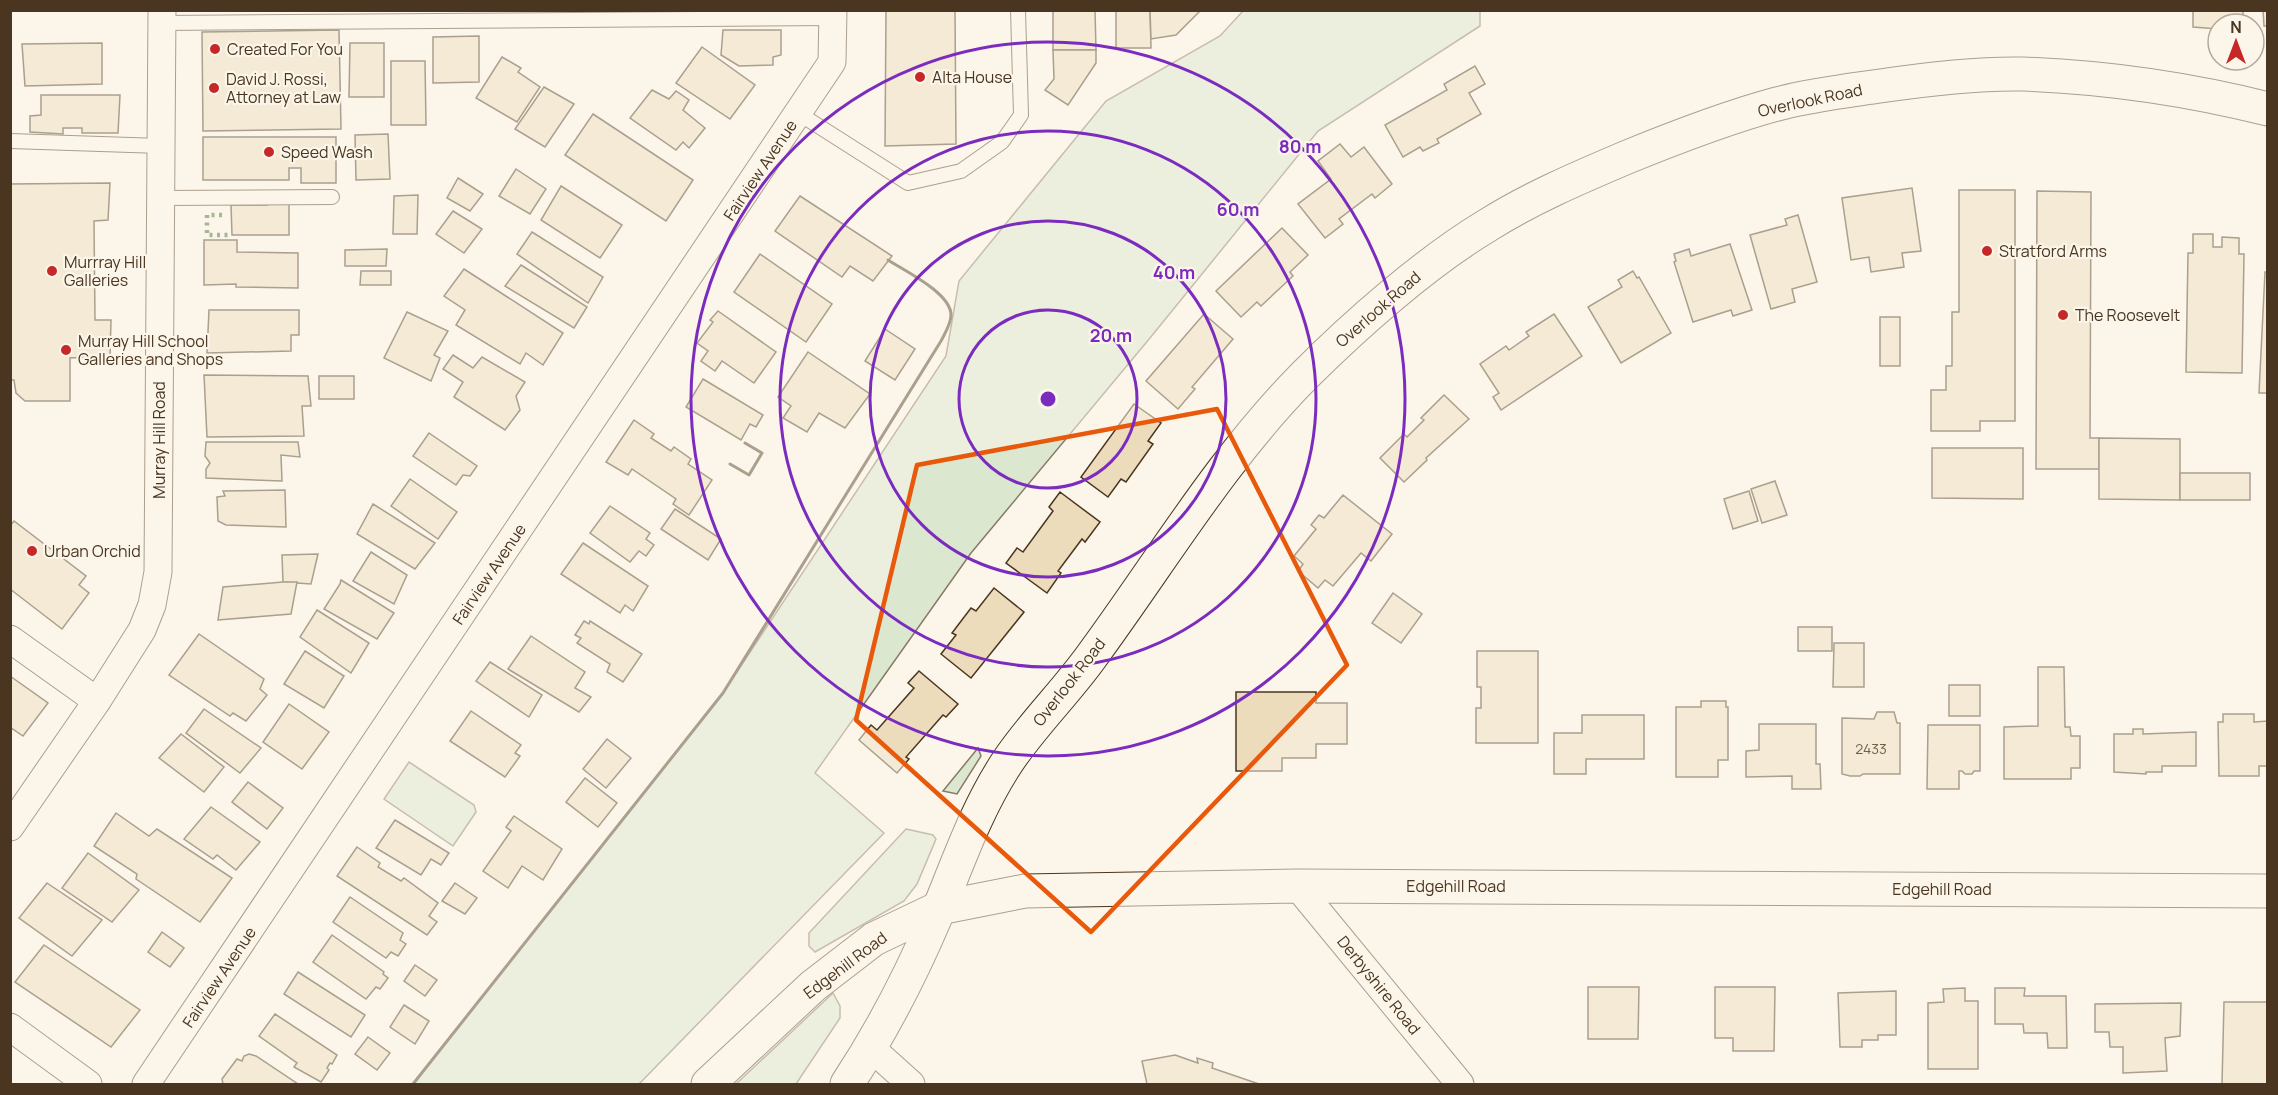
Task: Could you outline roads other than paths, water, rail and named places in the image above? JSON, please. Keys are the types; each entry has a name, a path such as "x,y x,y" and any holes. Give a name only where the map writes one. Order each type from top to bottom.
{"street":[{"name":"Fairview Avenue","path":"146,1084 832,62 833,14"},
{"name":"Murray Hill Road","path":"10,827 97,701 142,630 152,605 158,572 162,17"},
{"name":"Overlook Road","path":"848,1084 872,1048 916,962 956,863 988,793 1009,759 1090,659 1215,480 1271,412 1333,348 1415,277 1486,226 1560,186 1644,150 1779,104 1840,92 1933,79 2019,74 2146,85 2192,92 2268,109"},
{"path":"10,639 97,701"},
{"name":"Edgehill Road","path":"708,1084 813,986 874,939 939,908 1025,891 1297,886 2268,891"},
{"name":"Derbyshire Road","path":"1297,886 1460,1084"},
{"path":"10,1027 88,1084"},
{"path":"872,1048 911,1084"}],"lane":[{"path":"798,113 908,183 961,171 1002,142 1021,115 1018,10"},
{"path":"162,17 833,14"},
{"path":"10,141 161,146"},
{"path":"160,198 332,196"}],"place":[{"name":"Created For You","path":"215,49"},
{"name":"Alta House","path":"920,77"},
{"name":"David J. Rossi, Attorney at Law","path":"214,88"},
{"name":"Speed Wash","path":"269,152"},
{"name":"Stratford Arms","path":"1987,251"},
{"name":"Murrray Hill Galleries","path":"52,271"},
{"name":"The Roosevelt","path":"2063,315"},
{"name":"Murray Hill School Galleries and Shops","path":"66,350"},
{"name":"Urban Orchid","path":"32,551"}]}
